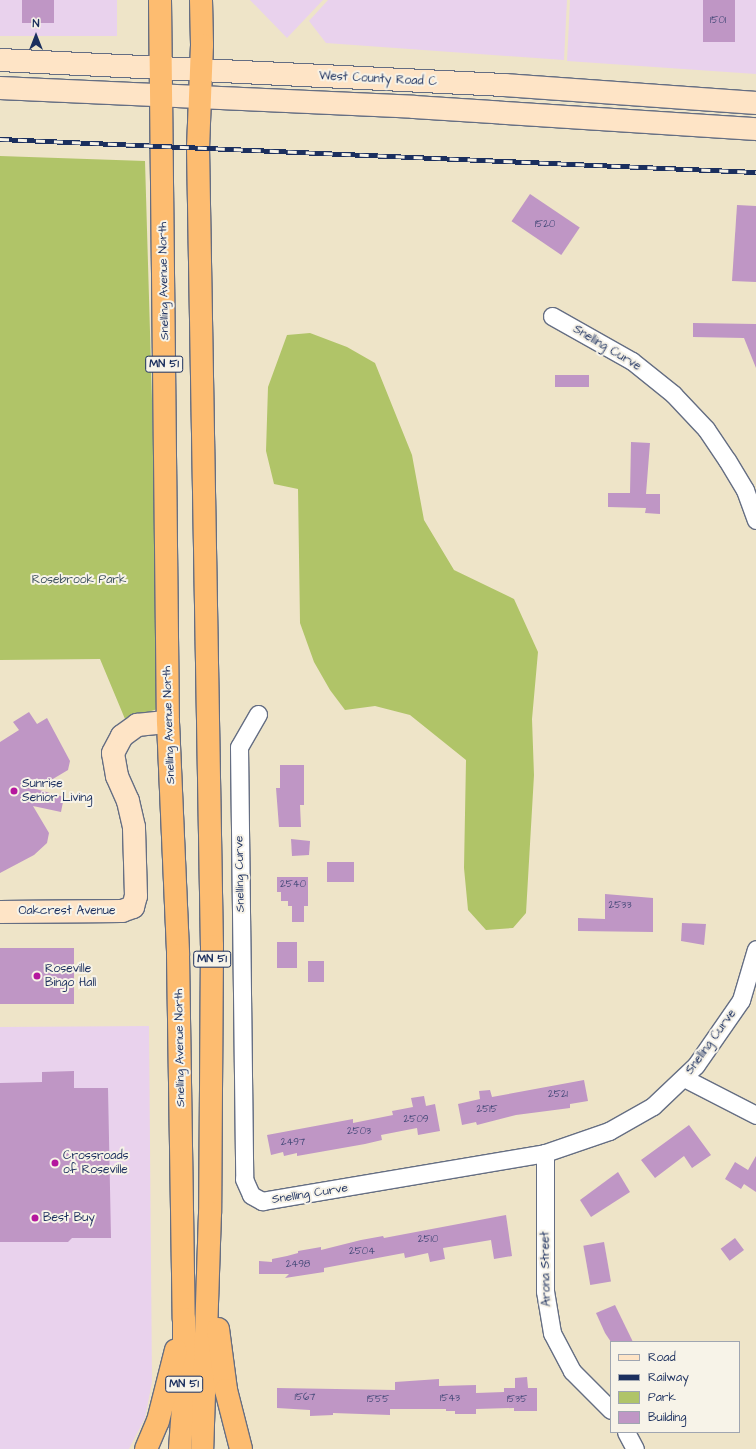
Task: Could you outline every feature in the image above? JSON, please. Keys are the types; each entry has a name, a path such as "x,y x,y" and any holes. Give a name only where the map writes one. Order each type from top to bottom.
{"highway":[{"name":"Snelling Avenue North","path":"160,0 168,722 178,955 184,1320 184,1394 180,1449"},
{"name":"MN 51","path":"201,0 201,71 198,147 212,946 210,1213 202,1449"},
{"path":"210,1213 219,1342 226,1390 241,1449"},
{"path":"146,1449 158,1421 184,1320"}],"main road":[{"name":"West County Road C","path":"0,60 504,85 756,103"},
{"path":"0,88 606,118 756,129"},
{"path":"606,118 618,104 636,94"},
{"name":"Oakcrest Avenue","path":"0,912 122,911 132,907 136,896 134,827 128,801 117,776 113,753 122,736 137,725 168,722"}],"street":[{"name":"Snelling Curve","path":"552,316 632,361 673,394 706,429 727,460 745,490 756,520"},
{"name":"Snelling Curve","path":"258,714 238,747 244,1179 251,1195 262,1201 272,1202 545,1154 586,1141 631,1120 653,1106 684,1078 715,1041 741,1000 756,949"},
{"path":"684,1078 756,1115"},
{"name":"Arona Street","path":"545,1154 545,1291 552,1333 572,1371 610,1409"},
{"path":"627,1433 635,1449"}],"shaded area":[{"path":"0,0 117,0 117,36 0,36"},
{"path":"250,0 323,0 287,38"},
{"path":"328,0 567,0 564,60 326,43 309,21"},
{"path":"570,0 756,0 756,74 567,61"},
{"name":"Crossroads of Roseville","path":"149,1026 152,1382 145,1418 129,1449 0,1449 0,1027"}],"green space":[{"name":"Rosebrook Park","path":"0,156 145,161 161,708 125,719 100,659 0,660"},
{"path":"310,333 347,347 375,363 412,455 424,520 454,570 514,599 538,652 532,719 534,775 526,913 513,928 486,930 468,910 464,868 466,760 410,715 375,706 345,710 330,690 314,662 300,623 298,489 274,484 266,451 268,387 287,335"}],"building":[{"path":"22,0 54,0 54,23 22,23"},
{"path":"703,0 735,0 735,42 703,42"},
{"path":"530,194 580,228 561,255 512,221"},
{"path":"737,205 756,206 756,282 732,281"},
{"path":"693,323 756,324 756,368 744,338 693,337"},
{"path":"555,375 589,375 589,387 555,387"},
{"path":"631,442 650,443 646,494 660,494 660,514 645,513 646,508 608,507 608,493 630,493"},
{"name":"Sunrise Senior Living","path":"29,712 37,724 47,718 70,761 68,770 36,789 64,797 61,812 33,806 49,833 47,843 34,855 0,873 0,742 19,730 13,722"},
{"path":"280,765 304,765 304,805 300,805 301,827 279,827 276,788 280,788"},
{"path":"291,839 310,841 309,855 292,856"},
{"path":"327,862 354,862 354,882 327,882"},
{"path":"277,877 308,877 308,906 304,906 304,922 292,922 292,906 288,906 288,901 281,901 281,892 277,892"},
{"path":"605,894 653,898 653,932 578,931 578,918 605,919"},
{"path":"682,923 706,924 704,945 681,941"},
{"path":"277,942 297,942 297,968 277,968"},
{"name":"Roseville Bingo Hall","path":"0,948 74,948 74,1004 0,1004"},
{"path":"308,961 324,961 324,982 308,982"},
{"name":"Crossroads of Roseville","path":"74,1071 74,1088 108,1088 111,1238 72,1238 68,1242 0,1242 0,1083 42,1082 42,1072"},
{"path":"584,1080 588,1101 570,1104 570,1108 516,1115 477,1125 476,1122 462,1125 458,1104 480,1099 479,1091 490,1090 492,1097"},
{"path":"424,1096 426,1106 435,1104 440,1131 418,1135 417,1128 381,1135 382,1140 365,1144 297,1156 297,1153 284,1156 283,1152 271,1155 267,1135 353,1119 353,1123 393,1115 392,1111 413,1107 411,1098"},
{"path":"689,1125 711,1155 692,1168 684,1156 655,1178 641,1160"},
{"path":"756,1156 756,1192 744,1184 741,1189 725,1179 735,1162 748,1170"},
{"path":"618,1172 630,1192 591,1217 580,1200"},
{"path":"506,1215 512,1256 494,1259 491,1240 443,1248 445,1259 430,1262 428,1253 405,1258 404,1253 324,1268 324,1272 285,1278 289,1274 259,1274 259,1261 272,1262 272,1259 298,1253 298,1251 321,1247 321,1250 361,1240 383,1236 384,1238"},
{"path":"735,1238 744,1250 730,1261 721,1249"},
{"path":"604,1242 611,1281 590,1285 583,1246"},
{"path":"615,1305 633,1341 610,1341 596,1313"},
{"path":"527,1377 528,1388 537,1388 537,1411 514,1411 514,1408 476,1409 476,1414 455,1414 455,1411 446,1411 446,1409 390,1409 390,1415 333,1413 333,1415 310,1416 310,1410 277,1408 277,1388 395,1390 395,1382 439,1379 439,1386 476,1385 476,1393 504,1392 504,1388 515,1388 515,1378"}],"railway":[{"path":"0,139 756,172"}],"place":[{"name":"Sunrise Senior Living","path":"14,791"},
{"name":"Roseville Bingo Hall","path":"37,976"},
{"name":"Crossroads of Roseville","path":"55,1163"},
{"name":"Best Buy","path":"35,1218"}]}
